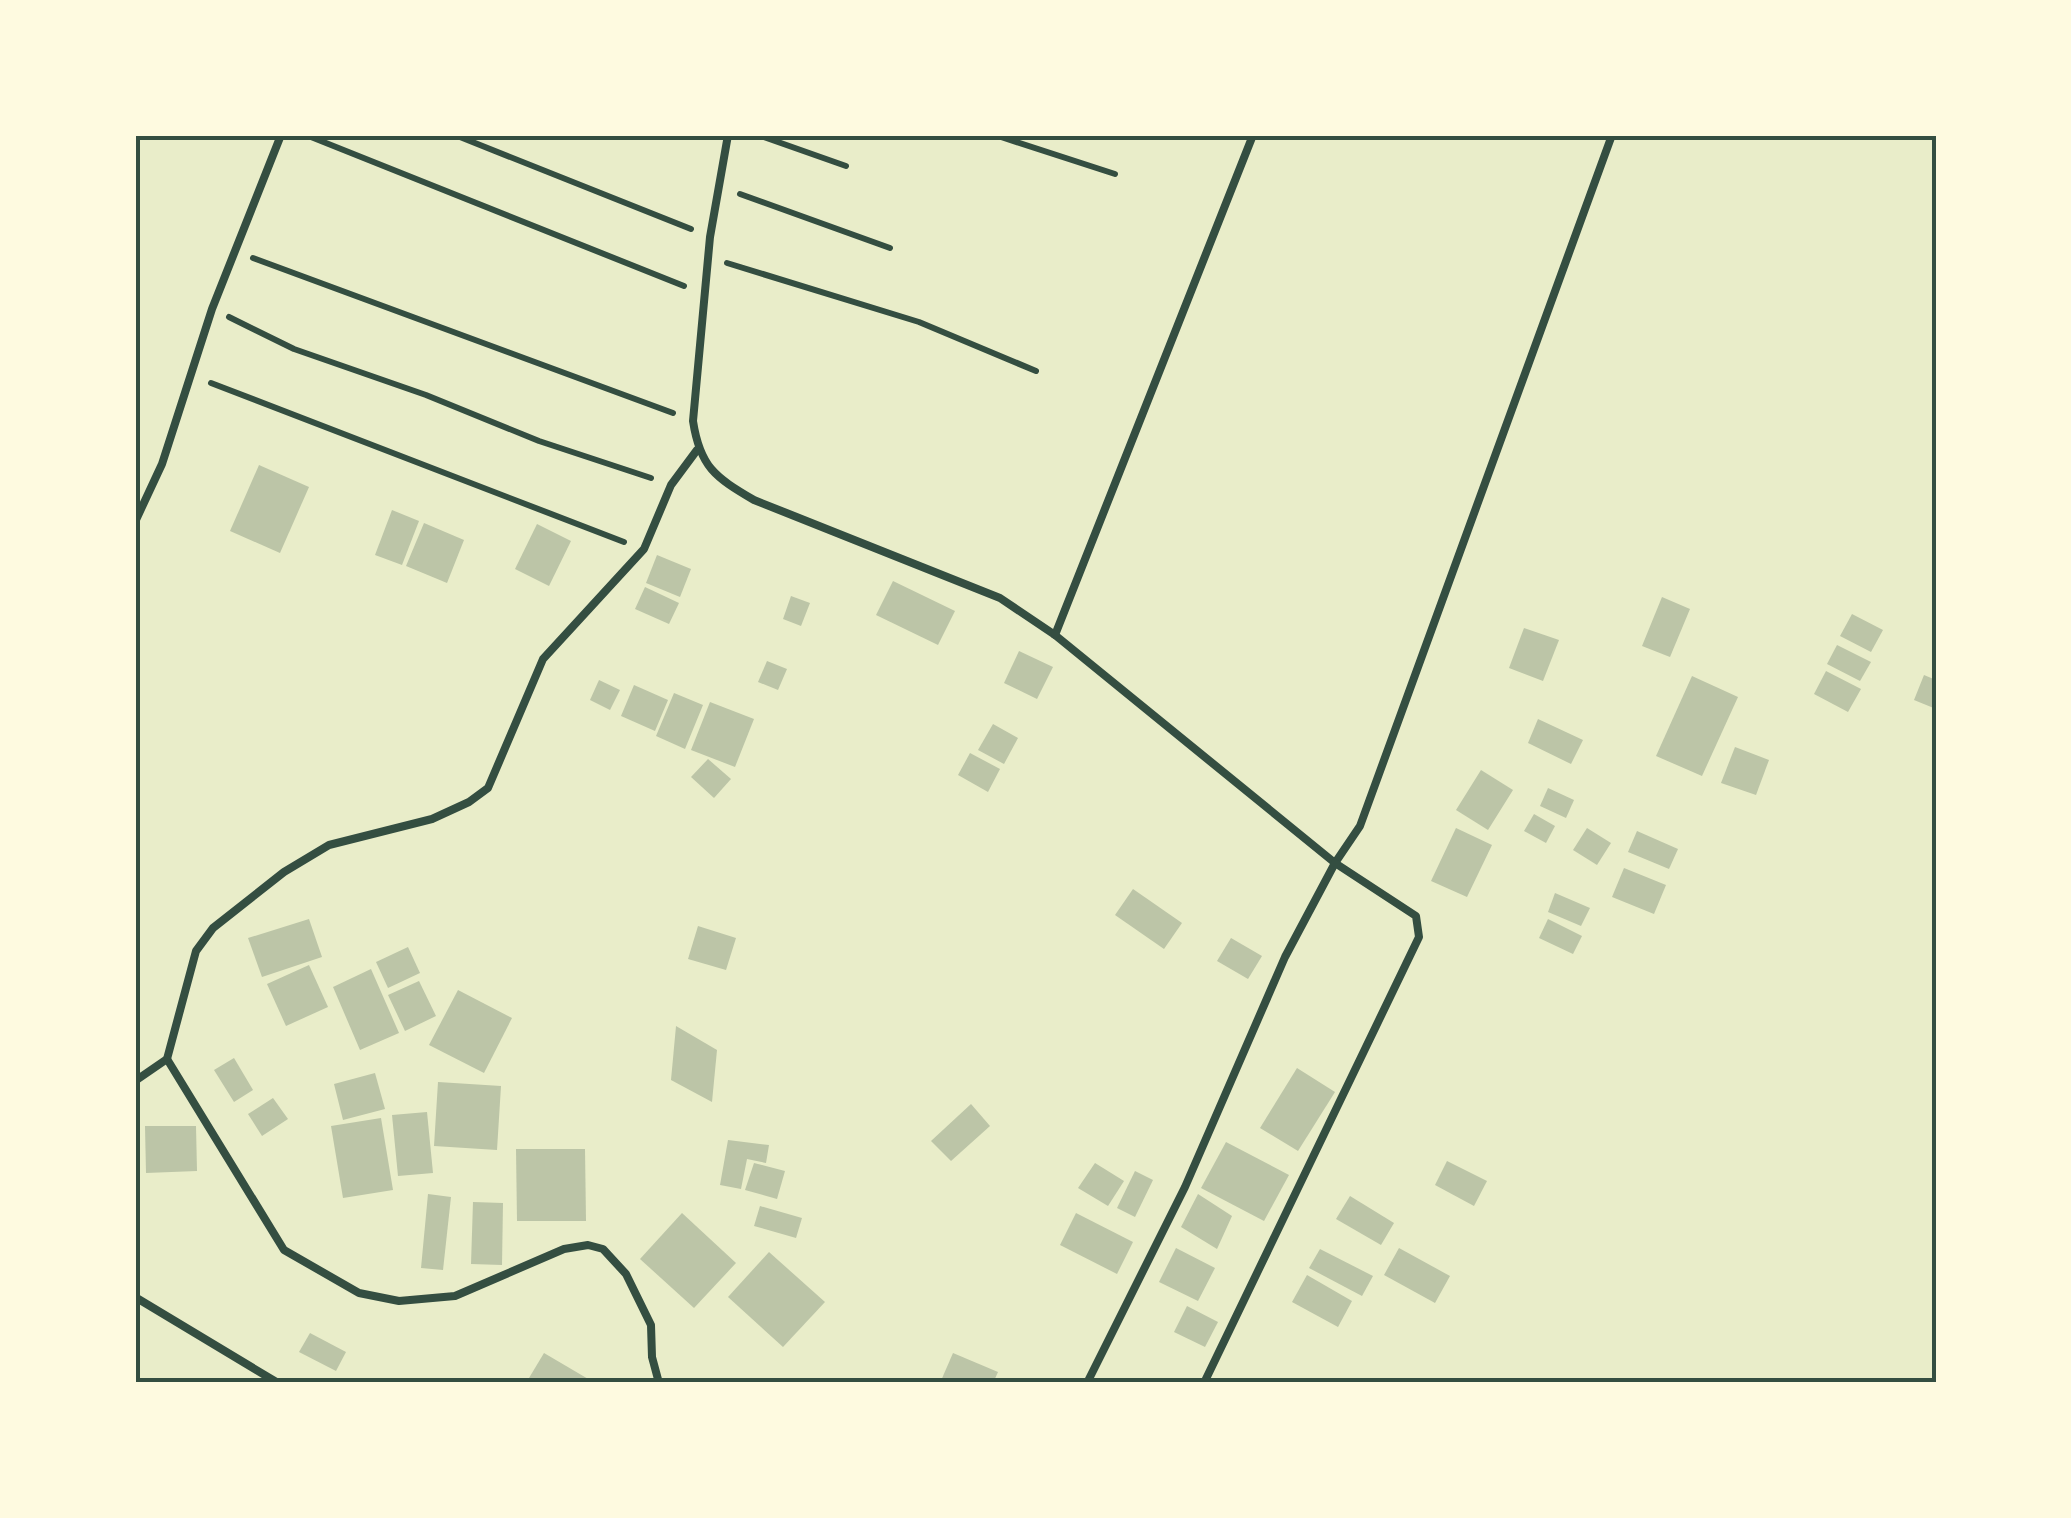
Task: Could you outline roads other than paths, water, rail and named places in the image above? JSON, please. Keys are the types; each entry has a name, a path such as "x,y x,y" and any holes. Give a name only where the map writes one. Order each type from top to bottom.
{"lane":[{"path":"135,522 162,464 232,251 281,135"},
{"path":"728,135 710,237 693,420 697,450 717,478 754,500 1000,598 1056,635 1335,863 1416,916 1419,937 1204,1383"},
{"path":"1056,635 1252,135"},
{"path":"1087,1383 1185,1186 1284,957 1335,863 1360,826 1612,135"},
{"path":"135,1081 168,1059 196,951 213,928 284,872 330,845 432,820 488,788 543,658 644,549 671,485 697,450"},
{"path":"168,1059 284,1250 358,1293 399,1301 456,1296 564,1248 604,1248 626,1274 651,1324 652,1357 659,1383"},
{"path":"135,1296 278,1383"}]}
